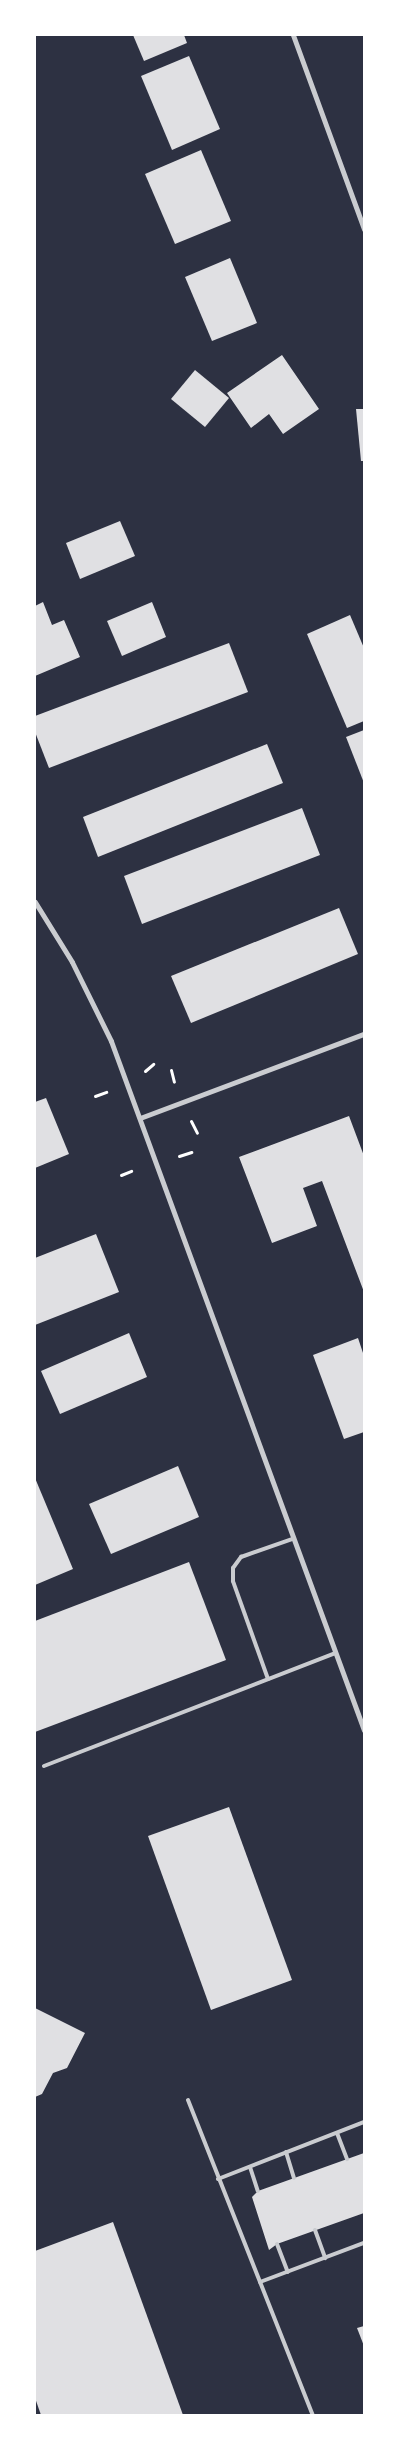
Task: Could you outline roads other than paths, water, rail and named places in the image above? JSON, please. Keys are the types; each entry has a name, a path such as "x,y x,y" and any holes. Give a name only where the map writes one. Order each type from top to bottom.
{"street":[{"path":"293,35 364,229"},
{"path":"35,902 72,962 102,1024 140,1118 292,1539 364,1730"},
{"path":"140,1118 364,1034"}],"lane":[{"path":"268,1679 233,1581 232,1568 241,1557 292,1539"},
{"path":"44,1766 336,1653"},
{"path":"188,2100 313,2415"},
{"path":"218,2179 364,2122"},
{"path":"337,2133 347,2159"},
{"path":"286,2152 294,2178"},
{"path":"250,2167 258,2191"},
{"path":"315,2230 325,2258"},
{"path":"260,2282 364,2243"},
{"path":"277,2244 288,2272"}]}
